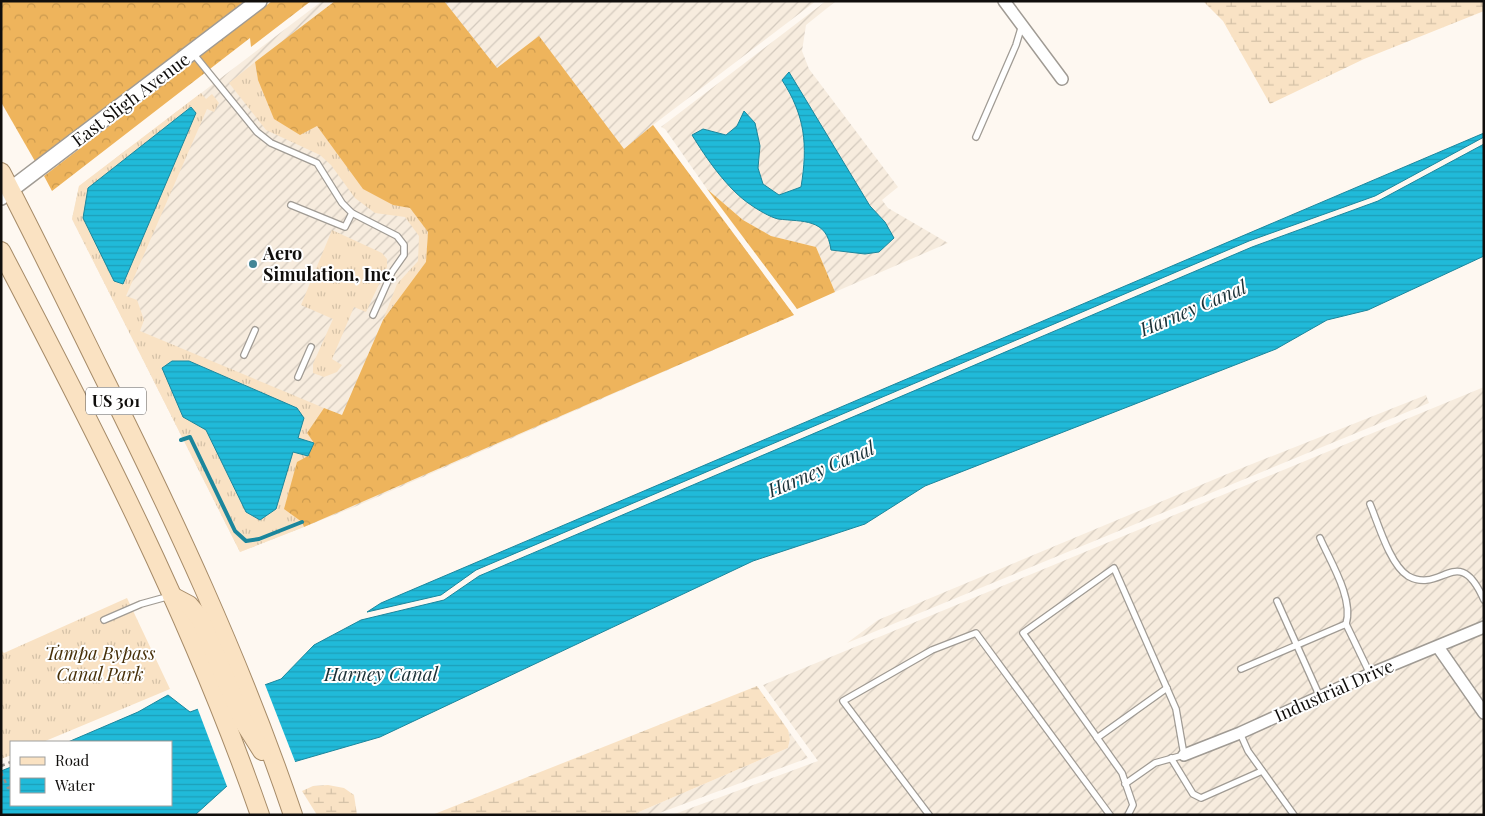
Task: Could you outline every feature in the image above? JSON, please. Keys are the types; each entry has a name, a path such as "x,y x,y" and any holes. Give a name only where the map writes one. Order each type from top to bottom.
{"main road":[{"name":"US 301","path":"1,172 6,194 161,492 224,676 253,796 260,815"},
{"name":"US 301","path":"1,251 129,501 172,596 224,676 283,785 293,815"}],"street":[{"name":"East Sligh Avenue","path":"6,194 259,1"},
{"path":"1004,1 1062,79"},
{"name":"Industrial Drive","path":"1184,755 1240,733 1370,674 1484,627"},
{"path":"1438,647 1484,713"}],"lane":[{"path":"976,137 1016,45 1022,26"},
{"path":"192,52 258,132 272,142 317,163 342,203 352,213 397,236 404,245 404,255 392,272 372,315"},
{"path":"291,205 345,227 352,213"},
{"path":"244,355 255,330"},
{"path":"298,377 311,347"},
{"path":"1370,504 1395,564 1407,575 1420,580 1458,571 1468,574 1475,581 1484,600"},
{"path":"1320,538 1347,602 1349,614 1346,624 1370,674"},
{"path":"1126,784 1155,763 1184,755 1176,709 1114,568 1023,632 1122,773 1133,805 1128,815"},
{"path":"104,620 141,604 172,596"},
{"path":"1277,601 1320,697"},
{"path":"1241,669 1346,624"},
{"path":"929,815 843,701 932,650 976,633 1110,815"},
{"path":"1097,738 1167,688"},
{"path":"1240,733 1248,751 1294,815"},
{"path":"1171,758 1193,794 1201,798 1262,771"}],"path":[{"path":"1,772 10,788"}],"shaded area":[{"path":"322,1 816,1 653,125 794,315 352,508 240,552 72,219 79,186"},
{"path":"826,1 836,1 806,25 802,51 809,69 898,187 882,200 888,208 948,243 835,292 816,247 771,236 743,220 707,189 665,129 661,127","holes":["789,72 870,207 885,222 865,254 831,250 829,238 816,224 798,220 703,129 726,135 737,126 744,111 760,146 758,168 763,184 779,195 801,187 805,137 799,113 782,80"]},
{"path":"1484,387 1484,815 672,815 818,761 763,685"},
{"path":"1426,395 1429,403 847,643 878,620 1232,472"},
{"path":"788,730 808,758 654,815 632,815 788,748 790,739"}],"green space":[{"path":"1,1 247,1 36,163 1,102"},
{"path":"272,1 311,1 251,47 250,38 52,191 44,176"},
{"path":"335,1 444,1 497,68 539,36 624,149 653,125 794,315 304,527 302,522 284,509 297,462 308,456 314,443 307,433 324,408 342,415 383,320 426,262 428,232 410,208 393,205 363,189 317,126 300,135 274,119 258,80 255,62"},
{"path":"1203,1 1484,1 1484,11 1364,59 1270,104 1223,21"},
{"path":"255,62 258,80 317,126 393,205 410,208 428,232 426,262 383,320 397,284 418,261 419,236 405,217 375,213 355,198 331,165 320,155 266,130 229,83"},
{"path":"201,93 206,99 212,94 219,103 214,112 207,109 126,296 137,300 144,320 140,331 324,408 307,433 314,443 302,522 304,527 240,552 72,219 79,186"},
{"path":"707,189 743,220 771,236 816,247 835,292 797,309"},
{"path":"332,230 382,253 387,259 387,267 366,312 354,307 332,359 342,365 337,372 324,377 313,373 313,364 333,319 301,305"},
{"name":"Tampa Bypass Canal Park","path":"127,598 170,689 45,741 10,741 10,755 1,759 1,650 4,653"},
{"path":"757,686 788,730 790,739 788,748 632,815 432,815"},
{"path":"328,785 344,788 354,795 357,815 317,815 302,791 313,786"}],"water":[{"path":"789,72 870,206 885,222 894,238 879,252 865,254 831,250 825,232 819,227 805,222 778,219 757,209 742,199 726,182 692,135 703,129 726,135 737,126 744,111 755,123 760,146 758,168 763,184 779,195 801,187 804,157 803,131 796,106 782,80"},
{"path":"191,107 196,113 123,284 114,281 83,218 88,188"},
{"path":"1484,133 1484,137 1375,196 1249,241 476,570 441,595 367,612 381,603"},
{"name":"Harney Canal","path":"1484,144 1484,256 1368,310 1327,320 1276,349 925,486 865,524 753,561 380,737 266,770 227,786 195,815 1,815 1,771 10,767 10,806 172,806 172,741 70,741 138,712 168,695 190,712 281,679 314,645 361,620 444,600 479,576 1252,247 1378,201"},
{"path":"172,361 189,361 297,408 304,418 298,438 314,443 308,456 293,452 276,509 260,520 246,512 206,430 183,417 162,368"}],"pier":[{"path":"264,682 296,764 268,773 256,793 238,798 228,789 197,707"}],"waterway":[{"path":"181,440 190,437 235,531 246,541 259,539 302,522"}],"place":[{"name":"Aero Simulation, Inc.","path":"253,264"}]}
